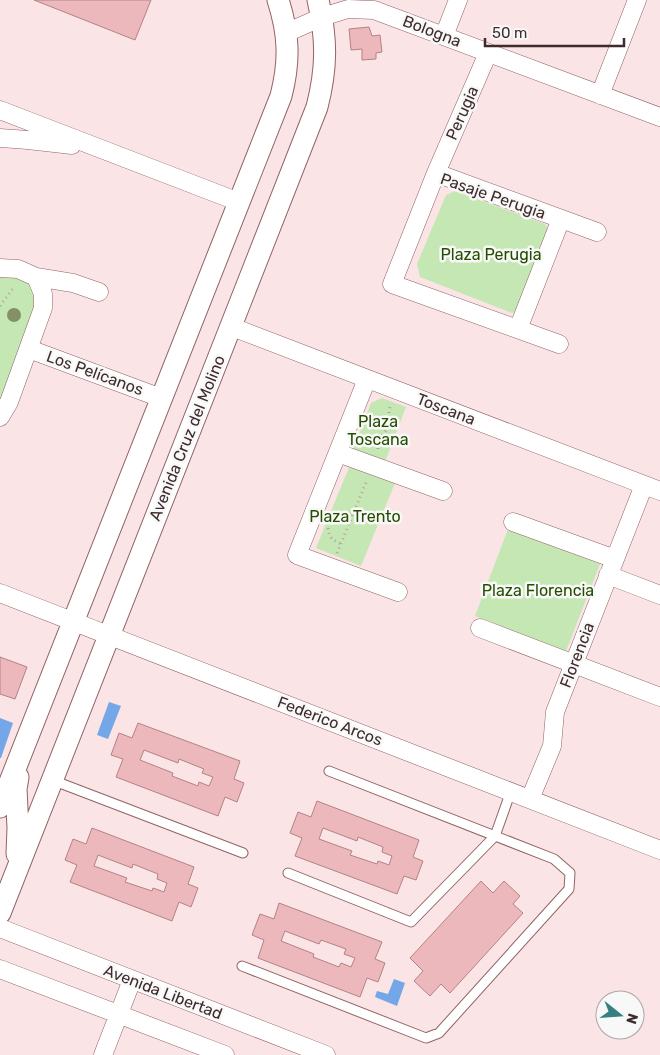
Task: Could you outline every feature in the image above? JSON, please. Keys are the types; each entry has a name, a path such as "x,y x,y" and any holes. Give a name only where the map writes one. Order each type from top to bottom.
{"street":[{"name":"Avenida Cruz del Molino","path":"0,807 281,96 287,65 286,33 278,0"},
{"path":"444,36 458,0"},
{"path":"600,94 637,0"},
{"name":"Avenida Cruz del Molino","path":"0,913 108,634 232,327 317,107 322,90 324,72 325,36 320,9"},
{"name":"Bologna","path":"286,33 320,9 374,10 660,117"},
{"name":"Perugia","path":"436,173 488,52"},
{"path":"0,110 239,202"},
{"path":"0,138 100,149"},
{"name":"Pasaje Perugia","path":"560,344 392,284 436,173 597,232"},
{"name":"Pasaje Perugia","path":"518,329 561,219"},
{"path":"0,268 18,269 30,274 74,283 99,292"},
{"name":"Los Pelícanos","path":"0,417 9,402 43,308 43,294 30,274"},
{"name":"Toscana","path":"232,327 652,488"},
{"name":"Los Pelícanos","path":"28,349 161,398"},
{"path":"367,379 297,555 398,592"},
{"path":"338,453 443,491"},
{"name":"Florencia","path":"530,799 552,746 555,712 608,575 652,488"},
{"path":"513,522 615,559"},
{"path":"608,575 660,595"},
{"name":"Federico Arcos","path":"0,593 660,850"},
{"path":"480,628 660,697"},
{"name":"Avenida Cruz del Molino","path":"17,869 18,828 16,788 21,754"},
{"name":"Avenida Libertad","path":"0,928 326,1055"},
{"path":"0,970 225,1055"},
{"path":"102,1055 132,980"}],"lane":[{"path":"242,966 426,1038 439,1033 569,889 570,873 554,859 329,771"},
{"path":"52,780 243,853"},
{"path":"288,873 411,922 495,836 511,791"}],"path":[{"path":"0,306 30,274"},
{"path":"341,544 334,541 329,535 328,526 332,518 342,513 354,513"}],"green space":[{"name":"Plaza Perugia","path":"455,191 545,224 552,233 523,308 512,313 420,277 417,264 446,195"},
{"path":"0,273 31,281 38,307 0,407"},
{"name":"Plaza Toscana","path":"382,398 406,407 383,467 351,455 371,403"},
{"name":"Plaza Trento","path":"350,465 395,483 361,566 316,548"},
{"name":"Plaza Florencia","path":"508,529 600,564 566,651 475,616"}],"water":[{"path":"109,702 121,706 108,739 97,735"},
{"path":"0,718 13,723 1,758 0,758"},
{"path":"394,979 405,983 397,1006 375,997 377,991 388,994"}],"building":[{"path":"34,0 151,0 135,40"},
{"path":"369,27 372,36 380,35 382,52 376,53 376,59 362,60 362,49 351,50 349,29"},
{"path":"0,657 27,667 15,699 0,694"},
{"path":"138,723 240,761 234,779 244,783 237,802 225,797 218,816 116,777 123,759 111,755 119,733 132,738","holes":["144,750 178,763 179,759 204,769 202,773 213,777 209,786 199,782 198,786 172,776 173,773 140,760"]},
{"path":"317,801 419,840 413,857 423,861 416,880 404,876 397,894 295,856 302,838 290,833 298,812 311,817","holes":["323,828 357,841 358,837 383,847 382,852 392,856 389,865 378,861 377,864 350,855 352,851 319,839"]},
{"path":"92,828 194,867 188,884 198,888 191,907 179,902 172,921 70,882 77,865 65,860 73,839 86,844","holes":["98,855 132,868 133,864 158,874 157,879 167,883 164,892 153,888 152,891 125,882 127,878 94,866"]},
{"path":"481,881 493,893 504,881 520,896 513,904 523,913 450,993 441,984 430,996 414,981 423,971 410,958"},
{"path":"279,903 382,942 375,959 385,963 378,982 367,978 360,997 258,958 264,940 252,935 260,914 274,919","holes":["285,931 319,944 321,940 346,949 344,954 355,958 351,967 341,963 339,967 313,957 314,954 281,941"]}]}
